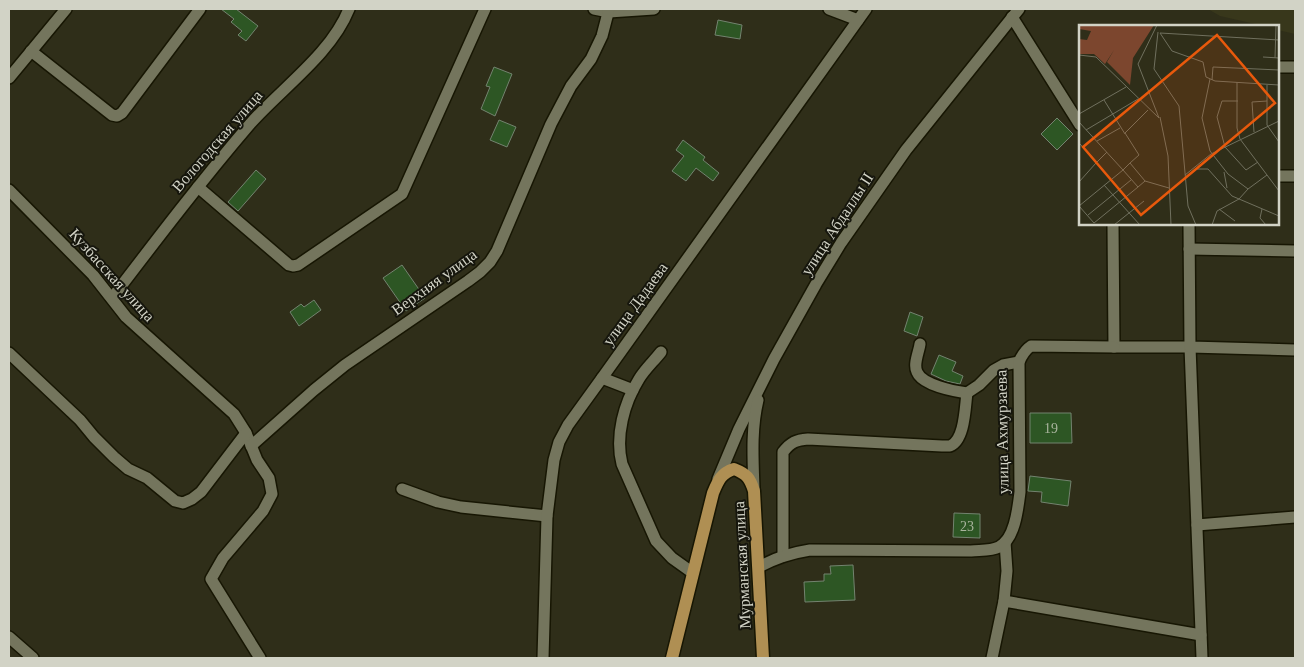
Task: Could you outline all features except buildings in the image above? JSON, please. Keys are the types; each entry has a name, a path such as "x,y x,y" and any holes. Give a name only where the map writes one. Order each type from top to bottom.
{"main road":[{"name":"Мурманская улица","path":"718,479 734,469 744,473 750,479 754,491 763,658"},
{"path":"672,658 718,479"}],"street":[{"path":"9,78 66,9"},
{"path":"31,51 112,115 117,116 122,113 200,9"},
{"name":"Вологодская улица","path":"112,298 198,187 251,123 333,38 349,9"},
{"path":"198,187 289,264 293,266 298,265 402,194 485,9"},
{"path":"594,9 609,11 654,9"},
{"path":"829,9 858,20"},
{"name":"улица Дадаева","path":"543,658 547,516 554,460 559,442 568,424 866,9"},
{"name":"Верхняя улица","path":"251,446 314,390 346,365 468,281 490,262 503,238 551,124 570,86 591,59 602,36 609,11"},
{"path":"1015,13 1079,123"},
{"name":"улица Абдаллы II","path":"718,479 739,428 762,382 841,243 906,150 1015,13"},
{"path":"1279,67 1295,67"},
{"path":"1279,176 1295,176"},
{"name":"Кузбасская улица","path":"9,190 94,274 126,317 234,414 246,433 257,460 270,478 272,494 263,511 223,558 211,579 260,658"},
{"path":"1114,225 1114,346"},
{"path":"1189,225 1190,348 1202,658"},
{"path":"1189,249 1295,251"},
{"path":"783,556 783,452 789,444 808,439 942,446 951,445 959,438 967,393 953,391 924,381 916,372 920,344"},
{"path":"1019,362 1026,350 1032,346 1295,350"},
{"path":"661,352 640,377 630,395 620,434 619,451 622,464 656,541 672,558 693,573"},
{"path":"9,353 80,420 114,457 128,469 147,478 176,501 183,503 201,492 246,433"},
{"name":"улица Ахмурзаева","path":"967,393 979,385 994,370 1003,365 1019,362 1020,492 1011,534 1005,542"},
{"path":"602,378 633,390"},
{"path":"754,491 753,449 755,414 762,382"},
{"path":"402,488 438,502 462,507 547,516"},
{"path":"1197,525 1295,517"},
{"path":"759,567 775,558 793,552 810,550 971,550 991,549 999,547 1005,542"},
{"path":"992,658 1004,601 1007,571 1005,542"},
{"path":"1004,601 1201,636"},
{"path":"9,637 34,658"}],"shaded area":[{"path":"1208,9 1295,9 1295,34 1279,30 1279,25 1260,25 1220,16"}]}
